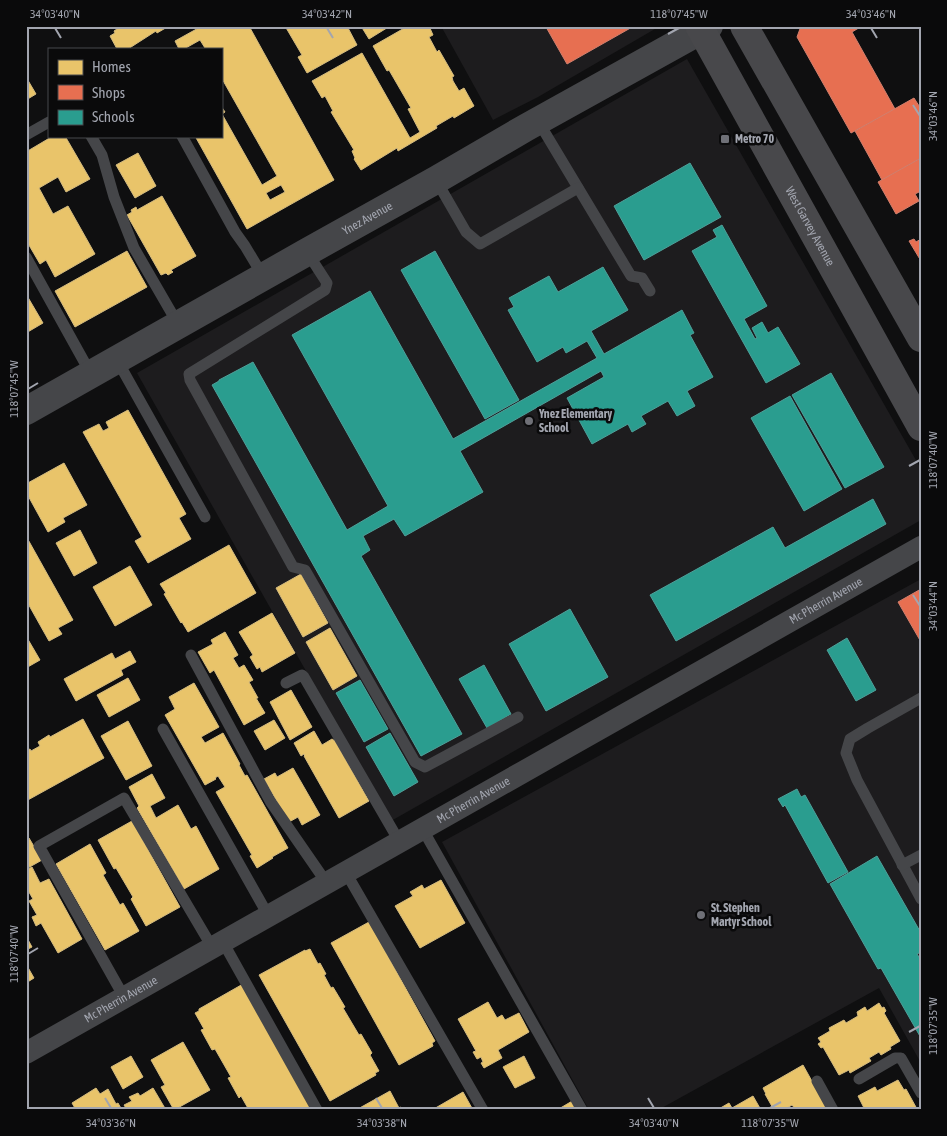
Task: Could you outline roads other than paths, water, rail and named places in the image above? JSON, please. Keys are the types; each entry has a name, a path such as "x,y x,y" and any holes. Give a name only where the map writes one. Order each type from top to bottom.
{"main road":[{"path":"744,26 921,338"},
{"name":"West Garvey Avenue","path":"703,28 921,427"}],"street":[{"name":"Ynez Avenue","path":"26,411 703,28"},
{"name":"Mc Pherrin Avenue","path":"26,1053 921,546"}],"lane":[{"path":"538,121 630,276 642,278 650,292"},
{"path":"26,134 48,123"},
{"path":"93,138 102,155 114,197 134,248 178,324"},
{"path":"183,138 235,232 263,276"},
{"path":"436,180 466,232 480,244 578,188"},
{"path":"307,252 327,283 325,290 189,374 190,380 293,567 305,570 415,762 425,766 518,717"},
{"path":"26,257 91,374"},
{"path":"117,360 205,517"},
{"path":"191,655 270,801 336,877 483,1110"},
{"path":"286,683 302,674 399,841"},
{"path":"921,698 850,739 846,753 857,780 921,900"},
{"path":"163,729 268,915"},
{"path":"124,997 40,846 124,798 217,944 317,1110"},
{"path":"422,828 582,1110"},
{"path":"902,864 921,855"},
{"path":"859,1078 896,1058 901,1058 921,1093"},
{"path":"817,1081 833,1110"}],"place":[{"name":"Metro 70","path":"725,139"},
{"name":"Ynez Elementary School","path":"529,421"},
{"name":"St. Stephen Martyr School","path":"701,915"}]}
